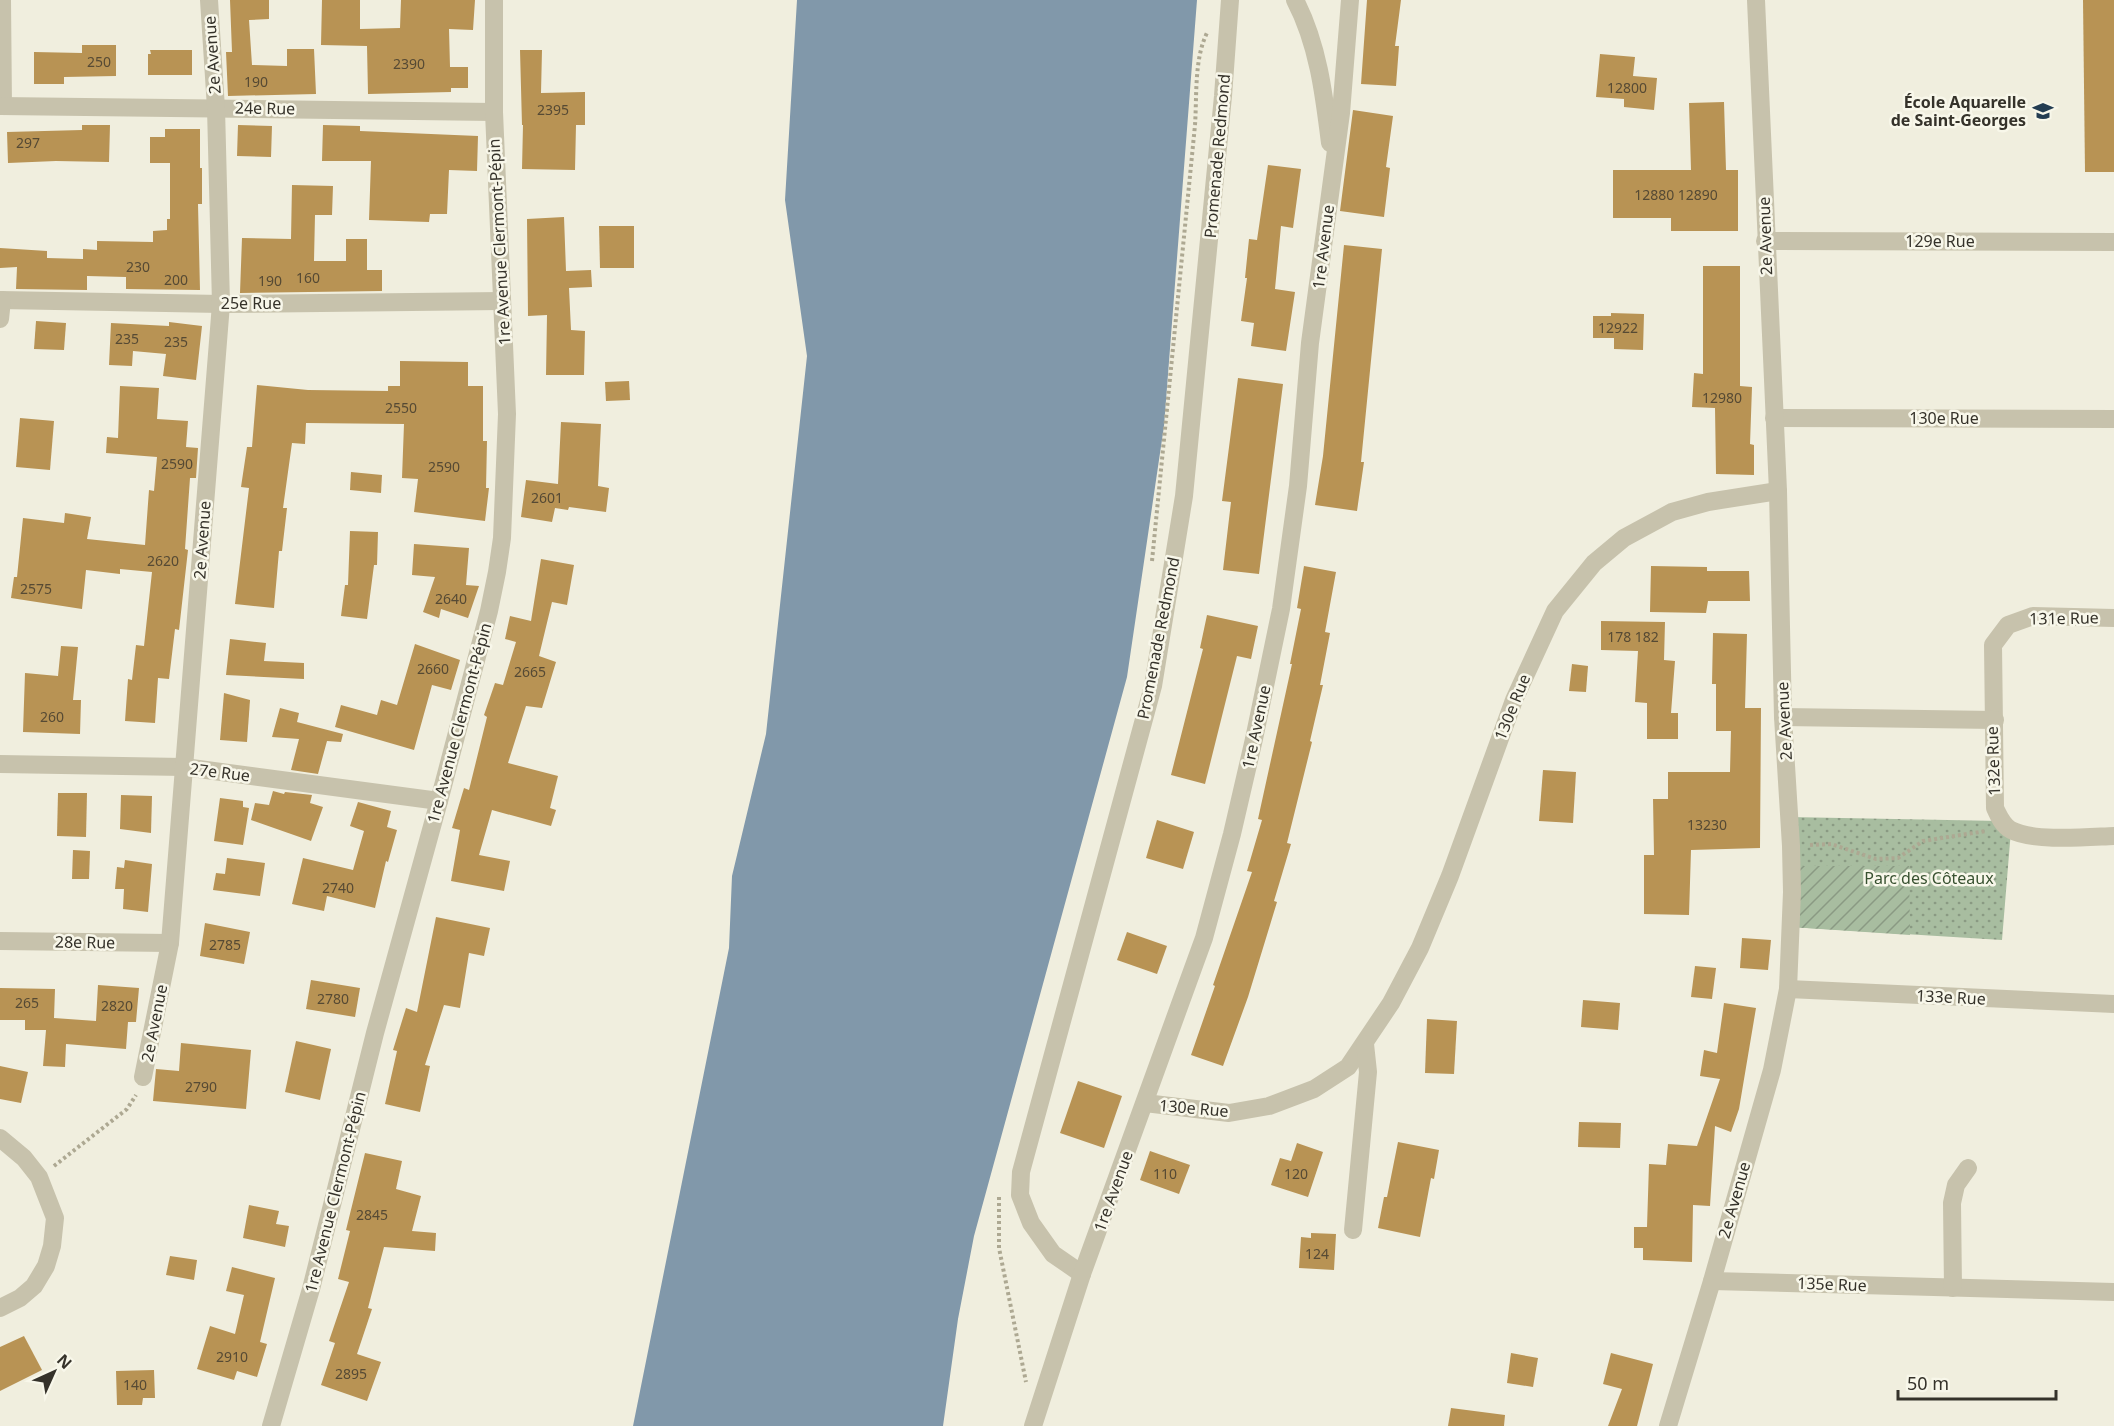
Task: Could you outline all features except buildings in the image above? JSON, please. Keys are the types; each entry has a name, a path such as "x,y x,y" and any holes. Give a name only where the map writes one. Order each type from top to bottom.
{"street":[{"path":"2,0 2,106"},
{"name":"2e Avenue","path":"143,1077 170,943 220,304 216,108 209,0"},
{"name":"1re Avenue Clermont-Pépin","path":"271,1426 308,1300 375,1033 489,611 502,538 507,414 494,112 494,0"},
{"name":"Promenade Redmond","path":"1082,1274 1053,1254 1031,1223 1020,1195 1021,1172 1153,686 1184,496 1223,96 1230,0"},
{"path":"1295,0 1317,59 1333,170"},
{"name":"1re Avenue","path":"1033,1426 1082,1274 1204,938 1232,834 1281,609 1298,486 1311,343 1341,113 1350,0"},
{"name":"2e Avenue","path":"1668,1426 1772,1070 1788,989 1792,892 1791,846 1783,717 1778,491 1756,0"},
{"name":"24e Rue","path":"2,106 494,112"},
{"name":"129e Rue","path":"1765,241 2114,242"},
{"path":"0,319 1,300"},
{"name":"25e Rue","path":"1,300 220,304 502,301"},
{"name":"130e Rue","path":"1773,418 2114,419"},
{"name":"130e Rue","path":"1145,1103 1229,1113 1269,1106 1314,1089 1348,1067 1391,1003 1420,948 1450,876 1514,700 1555,611 1594,563 1624,538 1672,512 1708,502 1778,491"},
{"name":"131e Rue","path":"1995,720 1994,645 2008,625 2033,616 2114,618"},
{"name":"132e Rue","path":"1783,717 1995,720 1995,808 2001,821 2006,825"},
{"name":"27e Rue","path":"0,764 184,767 439,801"},
{"path":"2006,825 2011,830 2044,837 2114,836"},
{"name":"28e Rue","path":"0,941 170,943"},
{"name":"133e Rue","path":"1788,989 2114,1004"},
{"path":"1353,1230 1368,1072 1365,1044"},
{"path":"0,1138 24,1158 39,1177 55,1218 52,1246 46,1266 34,1286 20,1298 0,1308"},
{"path":"1953,1288 1952,1203 1956,1185 1968,1168"},
{"name":"135e Rue","path":"1712,1281 2114,1292"}],"path":[{"path":"1151,572 1199,65 1202,43 1209,29"},
{"path":"1791,846 1831,843 1876,859 1898,858 1923,841 1980,832 2006,825"},
{"path":"39,1177 127,1109 136,1097 143,1077"},
{"path":"999,1194 999,1248 1028,1391"}],"green space":[{"name":"Parc des Côteaux","path":"1789,817 2001,821 2011,830 2002,940 1791,927"},
{"path":"1791,866 1909,866 1910,935 1791,927"}],"water":[{"path":"797,0 1197,0 1164,426 1127,677 974,1236 958,1319 943,1426 633,1426 729,948 732,876 766,734 807,356 785,200"}],"place":[{"name":"École Aquarelle de Saint-Georges","path":"2043,111"}]}
